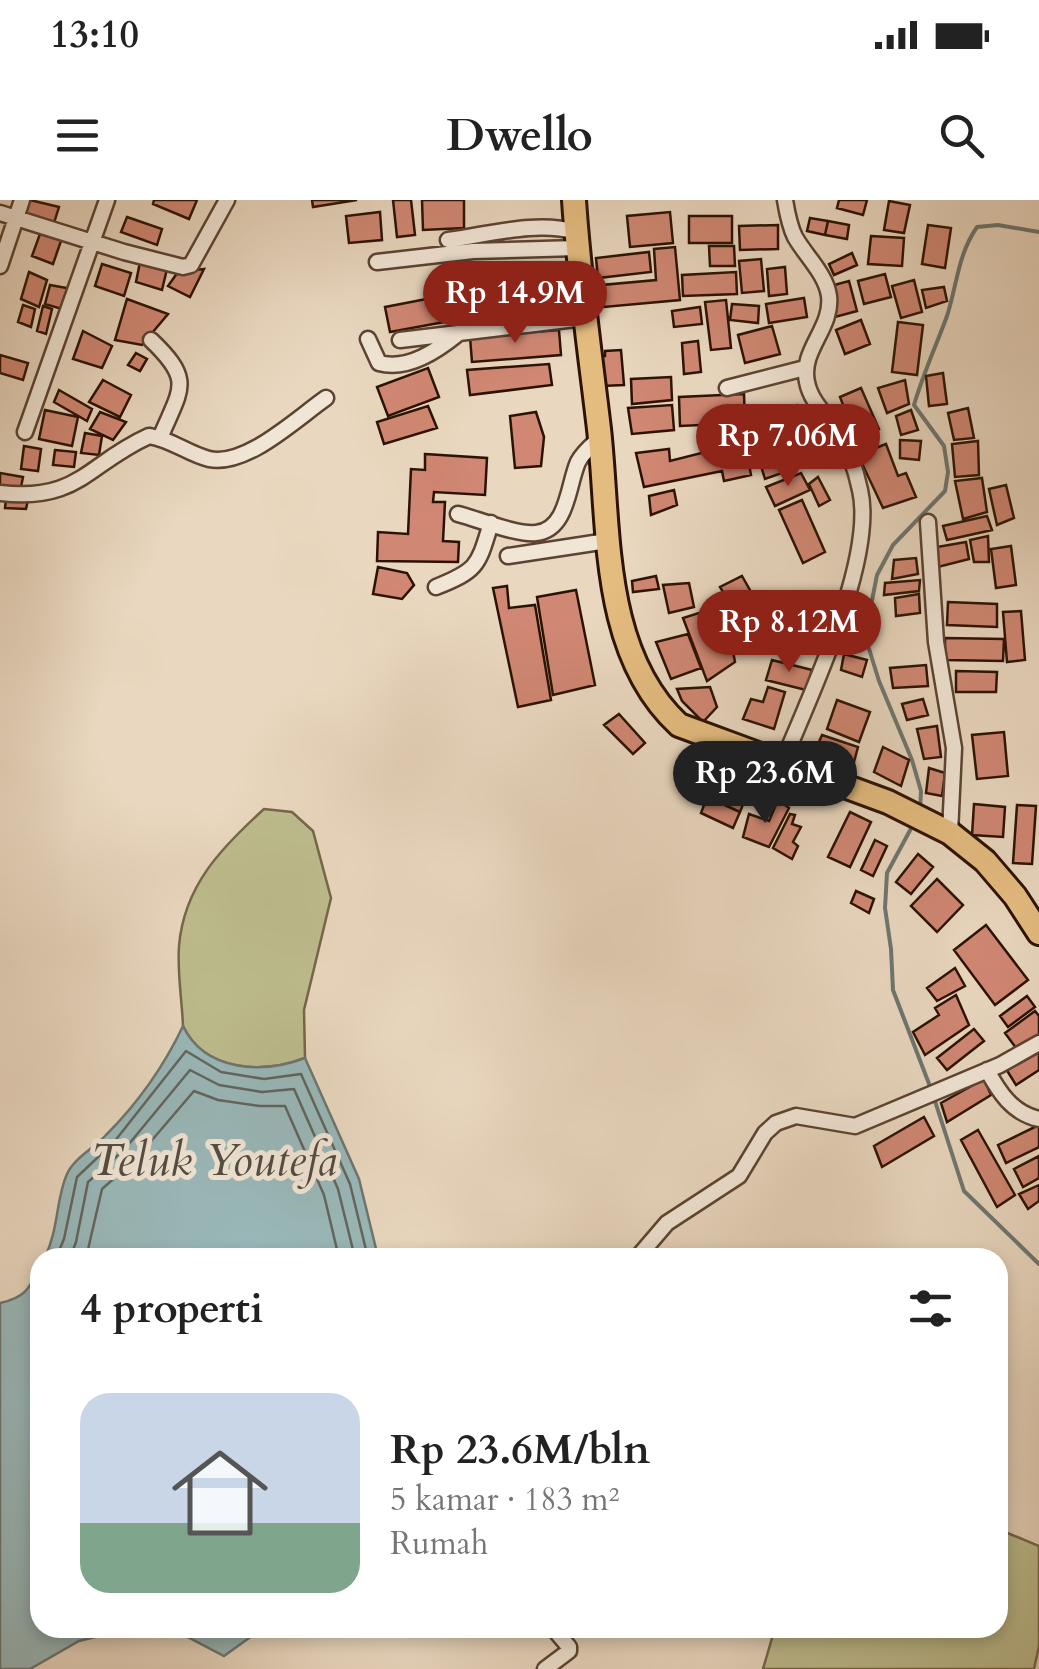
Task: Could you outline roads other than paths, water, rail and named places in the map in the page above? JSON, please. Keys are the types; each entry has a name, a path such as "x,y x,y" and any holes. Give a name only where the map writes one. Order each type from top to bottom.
{"highway":[{"path":"574,200 600,438 607,542 620,612 646,688 679,724 888,802 950,833 995,873 1039,933"}],"street":[{"path":"0,266 22,200"},
{"path":"25,432 107,200"},
{"path":"0,213 175,267 191,265 227,200"},
{"path":"782,764 828,653 864,529 862,493 852,462 838,432 822,414 807,386 805,368 826,320 829,296 791,228 786,200"},
{"path":"448,240 538,228 555,228 577,240"},
{"path":"377,262 577,240"},
{"path":"400,340 584,318"},
{"path":"368,339 379,363 388,366 421,358 460,332"},
{"path":"150,340 172,360 180,374 180,392 160,438"},
{"path":"726,388 805,368"},
{"path":"0,493 38,496 59,491 150,436 200,456 228,461 251,451 326,398"},
{"path":"458,514 538,533 548,528 564,509 576,465 600,438"},
{"path":"436,587 466,575 476,566 491,522"},
{"path":"928,522 936,642 954,748 950,833"},
{"path":"508,556 607,542"},
{"path":"646,1248 674,1218 739,1176 776,1122 796,1116 855,1126 981,1073 1039,1043"},
{"path":"981,1073 1013,1106 1039,1119"},
{"path":"546,1669 569,1651 561,1638"}],"water":[{"name":"Teluk Youtefa","path":"183,1026 205,1053 220,1061 254,1067 305,1058 359,1179 376,1248 48,1248 70,1168 139,1097"},
{"name":"Teluk Youtefa","path":"30,1285 30,1638 91,1638 30,1669 0,1669 0,1303"},
{"path":"189,1638 249,1638 224,1656"}],"waterway":[{"path":"920,810 921,791 912,760 865,636 877,575 893,545 945,491 948,472 944,446 914,405 971,237 977,227 998,225 1039,232"},
{"path":"914,823 887,873 885,908 893,990 931,1089"},
{"path":"934,1098 964,1191 1039,1264"}]}
